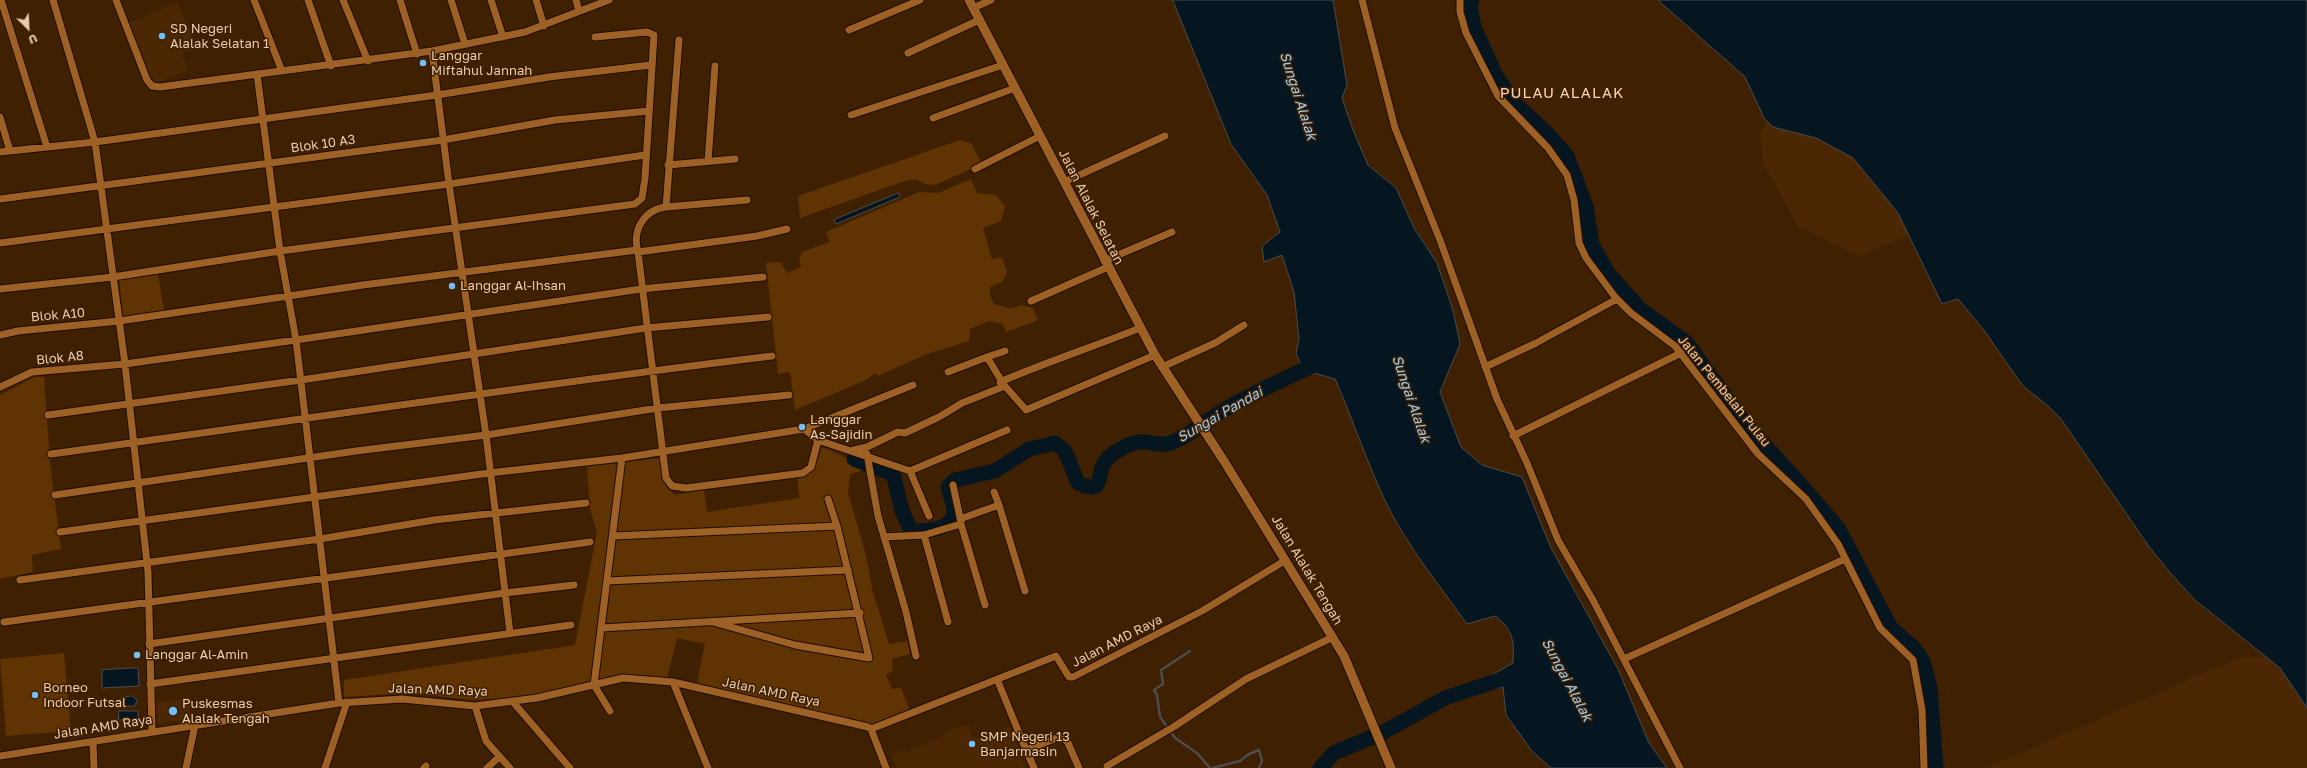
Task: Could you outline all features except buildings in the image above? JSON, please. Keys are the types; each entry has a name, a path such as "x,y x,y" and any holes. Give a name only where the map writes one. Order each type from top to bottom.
{"street":[{"path":"0,0 47,147"},
{"path":"53,0 95,142 107,229 125,364 147,563 152,732"},
{"path":"116,0 147,80 152,86 160,87 432,52 503,37 544,26 609,0"},
{"path":"254,0 282,71"},
{"path":"308,0 331,66"},
{"path":"343,0 368,61"},
{"path":"400,0 417,54"},
{"path":"451,0 465,44"},
{"path":"491,0 503,37"},
{"path":"536,0 544,26"},
{"path":"576,0 579,11"},
{"path":"849,30 920,0"},
{"path":"971,4 991,0"},
{"path":"1362,0 1396,128 1443,247 1496,399 1527,463 1558,540 1594,602 1680,768"},
{"name":"Jalan Pembelah Pulau","path":"1460,0 1460,12 1466,33 1498,96 1548,148 1567,175 1574,200 1577,234 1583,252 1617,299 1681,354 1758,454 1806,499 1827,527 1880,628 1913,660 1922,710 1924,768"},
{"name":"Jalan Alalak Selatan","path":"971,4 1154,355 1200,425"},
{"path":"908,53 978,20"},
{"path":"0,289 113,277 280,251 635,204 642,198 650,111 651,65 654,35 650,32 595,37"},
{"path":"666,207 668,165 679,40"},
{"path":"432,52 455,228 486,435 489,473 510,633"},
{"path":"0,152 95,142 437,95 549,77 651,65"},
{"path":"851,115 1003,65"},
{"path":"708,162 715,66"},
{"path":"257,74 270,163 280,251 296,340 334,659 343,702 325,768"},
{"path":"933,118 1015,88"},
{"name":"Blok 10 A3","path":"0,199 444,140 555,120 650,111"},
{"path":"0,117 10,150"},
{"path":"975,168 1040,136"},
{"path":"1064,182 1165,136"},
{"path":"0,243 449,184 645,155"},
{"path":"668,165 735,159"},
{"path":"748,200 666,207 651,213 639,223 637,231 637,251 641,289 664,451 666,478 669,483 676,488 686,488 804,472 811,467 818,440"},
{"name":"Blok A10","path":"0,335 18,331 119,321 462,271 757,236 787,229"},
{"path":"1031,301 1172,232"},
{"name":"Blok A8","path":"0,387 32,372 125,364 641,289 764,277"},
{"path":"1485,367 1536,343 1617,299"},
{"path":"48,415 301,380 646,328 768,316"},
{"path":"1162,367 1215,343 1244,325"},
{"path":"854,450 867,447 892,435 905,432 939,417 946,411 962,402 1003,384 1039,365 1140,328"},
{"path":"948,372 1005,351"},
{"path":"1513,436 1681,354"},
{"path":"987,357 1003,384 1026,410 1154,355"},
{"path":"51,454 306,419 479,393 772,356"},
{"path":"60,532 315,499 489,473 622,458 784,434 804,429 913,385"},
{"path":"55,495 486,435 658,408 789,395"},
{"name":"Jalan Alalak Tengah","path":"1200,425 1286,560 1344,656 1377,738 1391,768"},
{"path":"804,429 818,440 854,450 868,462 910,471 1007,430"},
{"path":"867,447 868,462 884,538 906,612 916,656"},
{"path":"610,712 594,685 622,458"},
{"path":"910,471 929,516"},
{"path":"953,485 961,521 985,605"},
{"path":"994,492 1025,591"},
{"path":"713,622 795,645 869,658 860,613 837,526 828,499"},
{"path":"20,580 320,539 390,526 586,503"},
{"path":"884,538 924,535 999,505"},
{"path":"613,536 837,526"},
{"path":"924,535 948,622"},
{"path":"4,622 590,542"},
{"path":"1624,659 1845,559"},
{"name":"Jalan AMD Raya","path":"0,756 343,702 402,699 475,706 513,702 623,678 673,682 776,707 836,719 871,729 1056,656 1069,677 1073,677 1202,611 1286,560"},
{"path":"607,580 848,570"},
{"path":"149,644 505,593 574,585"},
{"path":"601,628 860,613"},
{"path":"150,684 571,625"},
{"path":"1107,766 1169,729 1246,679 1333,637"},
{"path":"997,679 1034,768"},
{"path":"673,682 708,768"},
{"path":"513,702 570,768"},
{"path":"475,706 486,741 510,768"},
{"path":"186,768 195,725"},
{"path":"871,729 886,768"},
{"path":"1026,750 1062,736 1068,743 1079,768"},
{"path":"93,742 94,768"},
{"path":"487,768 499,756"}],"shaded area":[{"name":"SD Negeri Alalak Selatan 1","path":"178,2 197,48 182,54 188,70 153,85 127,24"},
{"path":"1806,94 1914,233 1858,256 1797,226 1763,162 1760,134 1773,109"},
{"path":"960,140 971,143 982,164 935,185 925,184 916,179 902,182 800,218 798,196"},
{"path":"971,179 977,193 996,195 1005,206 1001,221 983,228 992,259 1002,257 1007,272 1002,282 990,287 990,296 994,304 1011,309 1021,305 1033,308 1038,320 1006,332 1003,324 989,321 970,329 969,341 927,354 878,376 875,373 868,379 795,410 790,372 778,374 766,263 780,262 787,273 801,267 799,258 802,252 830,242 826,232 919,192 938,193"},
{"path":"158,274 164,311 123,316 119,279"},
{"path":"34,377 44,377 50,463 61,549 32,555 33,572 0,579 0,395"},
{"path":"822,447 859,463 862,470 850,475 848,492 865,552 873,592 889,644 907,641 910,654 892,659 893,671 886,675 892,689 901,688 910,711 874,725 743,696 697,683 705,644 677,638 667,678 624,675 539,694 509,698 474,700 408,693 344,697 344,680 575,645 597,532 590,509 587,466 662,458 666,487 675,495 704,490 707,512 799,498 798,479 808,473 814,466"},
{"name":"Borneo Indoor Futsal","path":"64,653 71,731 6,736 0,659"},
{"path":"2240,657 2267,657 2287,678 2307,708 2307,768 1987,768"},
{"name":"Puskesmas Alalak Tengah","path":"189,699 191,720 158,723 156,702"},
{"name":"SMP Negeri 13 Banjarmasin","path":"968,724 974,739 1010,726 1025,768 896,768 891,754 906,749 908,752 941,737 947,732"}],"water":[{"name":"Sungai Alalak","path":"1173,0 1333,0 1347,85 1342,98 1353,130 1368,165 1396,188 1414,228 1437,263 1453,310 1460,344 1440,392 1461,447 1482,465 1522,477 1551,548 1618,669 1649,743 1667,768 1551,768 1532,751 1506,715 1503,687 1484,690 1483,680 1513,663 1512,636 1506,626 1495,616 1467,624 1419,557 1393,517 1375,478 1335,379 1304,370 1296,354 1299,339 1294,292 1282,255 1264,262 1262,246 1280,232 1267,195 1231,144"},
{"path":"1658,0 2307,0 2307,708 2280,668 2195,600 2173,576 2150,548 2061,419 2048,406 2023,386 1983,329 1958,299 1942,304 1898,213 1853,158 1816,138 1773,127 1764,118 1745,77"},
{"path":"899,193 900,197 836,224 834,220"},
{"path":"138,668 139,686 102,688 102,670"},
{"path":"132,696 137,700 135,706 121,706 119,703 121,698"},
{"path":"119,711 138,711 138,720 119,720"}],"waterway":[{"path":"1472,0 1470,5 1474,27 1495,74 1514,103 1546,132 1567,156 1586,206 1592,245 1608,273 1640,309 1686,342 1744,422 1838,528 1891,628 1913,647 1923,661 1930,688 1936,768"},
{"name":"Sungai Pandai","path":"854,459 890,473 894,477 902,511 912,532 940,528 950,522 953,518 954,507 948,487 955,480 995,471 1029,449 1055,443 1065,451 1078,483 1093,487 1098,482 1102,467 1113,453 1132,443 1145,442 1168,444 1175,441 1245,398 1321,362"},
{"path":"1190,651 1161,670 1163,684 1154,690 1157,695 1160,717 1175,738 1197,753 1210,768"},
{"path":"1320,768 1334,753 1382,733 1445,698 1502,679"},
{"path":"1213,768 1240,761 1249,754 1259,750 1262,761 1259,768"}],"place":[{"name":"SD Negeri Alalak Selatan 1","path":"162,36"},
{"name":"Langgar Miftahul Jannah","path":"423,63"},
{"name":"Langgar Al-Ihsan","path":"452,286"},
{"name":"Langgar As-Sajidin","path":"802,427"},
{"name":"Langgar Al-Amin","path":"137,655"},
{"name":"Borneo Indoor Futsal","path":"35,695"},
{"name":"Puskesmas Alalak Tengah","path":"173,711"},
{"name":"SMP Negeri 13 Banjarmasin","path":"972,744"}],"district":[{"name":"PULAU ALALAK","path":"1562,93"}]}
